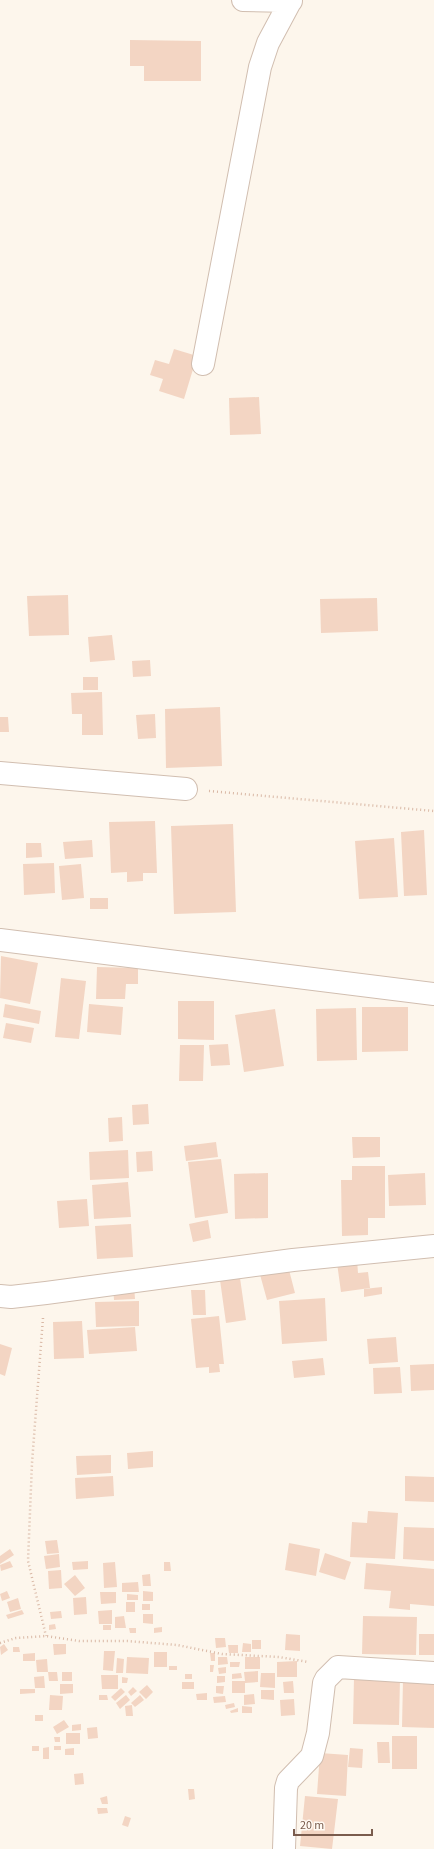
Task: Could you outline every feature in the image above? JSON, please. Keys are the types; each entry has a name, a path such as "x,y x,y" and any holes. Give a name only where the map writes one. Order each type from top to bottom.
{"street":[{"path":"203,364 260,67 268,43 291,0 243,0"},
{"path":"0,773 186,789"},
{"path":"0,940 434,994"},
{"path":"0,1296 11,1297 46,1293 293,1260 434,1246"},
{"path":"284,1849 286,1788 288,1781 312,1756 318,1733 324,1683 326,1679 338,1667 434,1673"}],"path":[{"path":"186,789 434,811"},
{"path":"46,1293 39,1365 28,1561 46,1636"},
{"path":"0,1643 16,1638 46,1636 79,1641 127,1641 177,1645 222,1654 279,1657 338,1667"}],"building":[{"path":"130,40 201,41 201,81 144,81 144,66 130,66"},
{"path":"174,349 197,356 184,399 159,391 163,379 150,375 155,360 169,364"},
{"path":"259,397 261,434 230,435 229,398"},
{"path":"68,595 69,635 29,636 27,596"},
{"path":"377,598 378,631 321,633 320,599"},
{"path":"112,635 115,660 90,662 88,637"},
{"path":"150,660 151,676 133,677 132,661"},
{"path":"83,677 98,677 98,690 83,690"},
{"path":"102,692 103,735 82,735 82,714 72,714 71,693"},
{"path":"220,707 222,766 166,768 165,709"},
{"path":"155,714 156,738 138,739 136,715"},
{"path":"0,717 8,717 9,732 0,732"},
{"path":"155,821 157,873 143,873 143,881 127,882 127,872 111,873 109,822"},
{"path":"233,824 236,912 174,914 171,826"},
{"path":"424,830 427,895 404,896 401,832"},
{"path":"394,838 398,897 359,899 355,841"},
{"path":"92,840 93,857 65,859 63,842"},
{"path":"26,843 41,843 42,857 26,858"},
{"path":"54,863 55,893 24,895 23,864"},
{"path":"81,864 84,898 62,900 59,866"},
{"path":"90,898 108,898 108,909 90,909"},
{"path":"1,956 38,963 30,1004 0,998"},
{"path":"97,967 138,968 138,984 126,984 125,999 96,999"},
{"path":"61,978 86,981 79,1039 55,1037"},
{"path":"178,1001 214,1001 214,1040 178,1039"},
{"path":"5,1004 41,1011 39,1024 3,1017"},
{"path":"89,1004 123,1007 121,1035 87,1032"},
{"path":"362,1007 408,1007 408,1051 362,1052"},
{"path":"356,1008 357,1060 317,1061 316,1009"},
{"path":"275,1009 284,1066 244,1072 235,1015"},
{"path":"6,1023 34,1028 31,1043 3,1038"},
{"path":"228,1044 230,1065 211,1066 209,1045"},
{"path":"180,1045 204,1045 203,1081 179,1081"},
{"path":"148,1104 149,1124 133,1125 132,1105"},
{"path":"122,1117 123,1141 109,1142 108,1118"},
{"path":"352,1137 380,1137 380,1157 353,1158"},
{"path":"216,1142 218,1157 186,1161 184,1146"},
{"path":"128,1150 129,1178 90,1180 89,1152"},
{"path":"152,1151 153,1171 137,1172 136,1152"},
{"path":"221,1159 228,1213 195,1218 188,1162"},
{"path":"352,1166 385,1166 385,1218 368,1218 368,1235 342,1236 341,1180 352,1180"},
{"path":"268,1173 268,1218 235,1219 234,1174"},
{"path":"425,1173 426,1205 389,1206 388,1175"},
{"path":"128,1182 131,1217 94,1219 92,1185"},
{"path":"87,1199 89,1226 59,1228 57,1201"},
{"path":"208,1220 211,1238 193,1242 189,1224"},
{"path":"131,1224 133,1257 97,1259 95,1226"},
{"path":"357,1260 358,1273 368,1272 370,1288 341,1292 337,1263"},
{"path":"288,1266 295,1293 267,1300 259,1271"},
{"path":"240,1278 246,1320 226,1323 220,1280"},
{"path":"134,1285 135,1299 114,1300 113,1286"},
{"path":"382,1287 382,1294 364,1297 364,1289"},
{"path":"191,1290 205,1290 206,1315 193,1315"},
{"path":"325,1298 327,1341 282,1344 279,1301"},
{"path":"139,1301 139,1326 96,1327 95,1302"},
{"path":"219,1316 224,1364 219,1364 220,1372 209,1373 209,1367 196,1368 191,1319"},
{"path":"82,1321 84,1358 54,1359 53,1322"},
{"path":"135,1327 137,1351 89,1354 87,1330"},
{"path":"396,1337 398,1362 369,1364 367,1339"},
{"path":"0,1344 12,1348 5,1376 0,1374"},
{"path":"323,1358 325,1375 294,1378 292,1361"},
{"path":"434,1364 434,1390 411,1391 410,1365"},
{"path":"400,1367 402,1393 374,1394 373,1368"},
{"path":"153,1451 153,1467 128,1469 127,1453"},
{"path":"111,1455 111,1473 77,1475 76,1456"},
{"path":"113,1476 114,1496 76,1499 75,1478"},
{"path":"405,1476 434,1477 434,1502 405,1501"},
{"path":"368,1511 398,1513 395,1559 350,1557 352,1522 367,1523"},
{"path":"404,1527 434,1528 434,1561 403,1559"},
{"path":"57,1540 59,1553 47,1554 45,1541"},
{"path":"289,1543 320,1549 316,1576 285,1570"},
{"path":"10,1549 14,1555 0,1564 0,1556"},
{"path":"325,1553 351,1562 345,1580 319,1572"},
{"path":"59,1554 60,1567 46,1569 44,1556"},
{"path":"10,1561 13,1567 1,1571 0,1565"},
{"path":"88,1561 88,1569 73,1570 72,1562"},
{"path":"115,1562 117,1587 104,1588 103,1563"},
{"path":"164,1562 170,1562 171,1571 164,1571"},
{"path":"366,1563 434,1569 434,1606 410,1604 410,1610 389,1608 391,1591 364,1589"},
{"path":"61,1570 62,1588 49,1589 48,1571"},
{"path":"150,1574 151,1586 143,1586 142,1575"},
{"path":"75,1575 85,1588 75,1596 64,1584"},
{"path":"138,1582 139,1592 122,1592 122,1583"},
{"path":"7,1591 10,1598 2,1601 0,1594"},
{"path":"143,1591 153,1592 153,1601 143,1601"},
{"path":"100,1592 116,1592 116,1603 101,1604"},
{"path":"127,1594 138,1595 138,1600 127,1600"},
{"path":"86,1597 87,1614 74,1615 73,1598"},
{"path":"18,1598 21,1609 10,1612 7,1602"},
{"path":"126,1602 135,1602 135,1612 126,1612"},
{"path":"142,1604 150,1604 150,1610 142,1610"},
{"path":"22,1610 24,1614 8,1619 6,1615"},
{"path":"112,1610 112,1624 99,1624 98,1611"},
{"path":"61,1611 62,1618 51,1619 50,1612"},
{"path":"143,1614 153,1614 153,1624 143,1623"},
{"path":"124,1616 126,1628 115,1628 115,1617"},
{"path":"363,1616 417,1617 416,1655 362,1654"},
{"path":"55,1624 56,1629 49,1630 49,1625"},
{"path":"103,1625 111,1625 111,1630 103,1630"},
{"path":"162,1627 162,1632 154,1633 154,1628"},
{"path":"129,1628 136,1628 136,1633 130,1633"},
{"path":"286,1634 300,1635 300,1651 285,1650"},
{"path":"419,1634 434,1634 434,1655 419,1655"},
{"path":"215,1638 225,1638 226,1647 216,1648"},
{"path":"252,1640 261,1640 261,1649 252,1649"},
{"path":"243,1643 251,1644 251,1652 242,1652"},
{"path":"4,1644 8,1650 1,1655 0,1647"},
{"path":"53,1644 66,1644 66,1654 54,1655"},
{"path":"228,1645 238,1645 238,1653 229,1653"},
{"path":"13,1647 19,1647 20,1652 13,1652"},
{"path":"104,1651 115,1651 113,1671 103,1670"},
{"path":"154,1652 167,1652 167,1667 154,1667"},
{"path":"35,1653 35,1661 23,1661 23,1654"},
{"path":"210,1653 215,1653 215,1661 211,1661"},
{"path":"127,1657 149,1658 148,1674 126,1673"},
{"path":"218,1657 227,1657 228,1664 218,1665"},
{"path":"245,1657 260,1657 260,1669 245,1669"},
{"path":"117,1658 124,1659 123,1673 116,1673"},
{"path":"47,1659 48,1672 37,1672 36,1660"},
{"path":"297,1661 297,1677 277,1677 277,1662"},
{"path":"230,1662 240,1662 239,1667 230,1667"},
{"path":"210,1665 214,1665 213,1672 210,1672"},
{"path":"169,1666 177,1666 177,1670 169,1670"},
{"path":"226,1667 226,1673 219,1674 218,1668"},
{"path":"258,1671 258,1682 245,1683 245,1693 232,1693 232,1681 245,1681 244,1672"},
{"path":"48,1672 57,1672 58,1681 49,1681"},
{"path":"62,1672 72,1672 72,1681 62,1681"},
{"path":"241,1673 242,1678 232,1679 232,1674"},
{"path":"261,1673 275,1673 275,1688 260,1687"},
{"path":"185,1674 192,1674 192,1679 185,1679"},
{"path":"101,1675 118,1675 118,1689 102,1689"},
{"path":"44,1676 45,1688 35,1688 34,1677"},
{"path":"217,1676 225,1676 225,1682 217,1683"},
{"path":"122,1677 128,1678 127,1683 122,1683"},
{"path":"354,1678 400,1679 399,1725 353,1724"},
{"path":"403,1680 434,1680 434,1728 402,1727"},
{"path":"293,1681 294,1693 284,1693 283,1682"},
{"path":"182,1682 194,1682 194,1689 182,1689"},
{"path":"60,1684 73,1684 73,1693 60,1694"},
{"path":"147,1685 153,1692 146,1699 139,1692"},
{"path":"216,1686 224,1686 223,1694 216,1693"},
{"path":"133,1687 137,1691 131,1696 128,1692"},
{"path":"121,1688 125,1692 115,1701 111,1697"},
{"path":"20,1689 35,1689 35,1693 20,1694"},
{"path":"261,1690 274,1690 274,1700 261,1699"},
{"path":"207,1693 207,1700 197,1700 196,1694"},
{"path":"254,1694 255,1704 244,1705 244,1695"},
{"path":"50,1695 63,1696 62,1710 49,1710"},
{"path":"99,1695 107,1695 108,1700 99,1700"},
{"path":"126,1695 130,1700 120,1709 116,1703"},
{"path":"140,1695 144,1700 135,1707 131,1703"},
{"path":"225,1696 226,1702 214,1703 213,1697"},
{"path":"294,1699 295,1715 281,1716 280,1700"},
{"path":"234,1703 235,1707 226,1709 225,1705"},
{"path":"132,1705 133,1716 126,1716 125,1706"},
{"path":"242,1706 252,1707 252,1713 242,1713"},
{"path":"238,1708 238,1712 231,1713 230,1711"},
{"path":"35,1715 43,1715 43,1721 35,1721"},
{"path":"64,1720 69,1727 57,1734 53,1727"},
{"path":"81,1724 81,1730 72,1731 72,1725"},
{"path":"97,1727 98,1738 88,1739 87,1728"},
{"path":"66,1733 80,1733 80,1744 66,1744"},
{"path":"392,1736 417,1736 417,1769 392,1769"},
{"path":"54,1737 60,1737 60,1742 55,1742"},
{"path":"377,1742 389,1742 390,1763 378,1763"},
{"path":"32,1746 39,1746 39,1751 32,1751"},
{"path":"54,1746 61,1746 61,1750 54,1750"},
{"path":"49,1747 49,1759 43,1759 43,1748"},
{"path":"74,1748 74,1755 65,1755 65,1749"},
{"path":"350,1748 363,1749 362,1768 348,1767"},
{"path":"320,1753 348,1755 346,1796 317,1794"},
{"path":"83,1773 84,1784 75,1785 74,1774"},
{"path":"188,1789 194,1789 195,1799 189,1800"},
{"path":"107,1796 108,1804 102,1804 100,1798"},
{"path":"305,1796 338,1799 332,1849 300,1846"},
{"path":"97,1808 107,1808 108,1813 98,1814"},
{"path":"125,1816 131,1818 128,1827 122,1825"}]}
